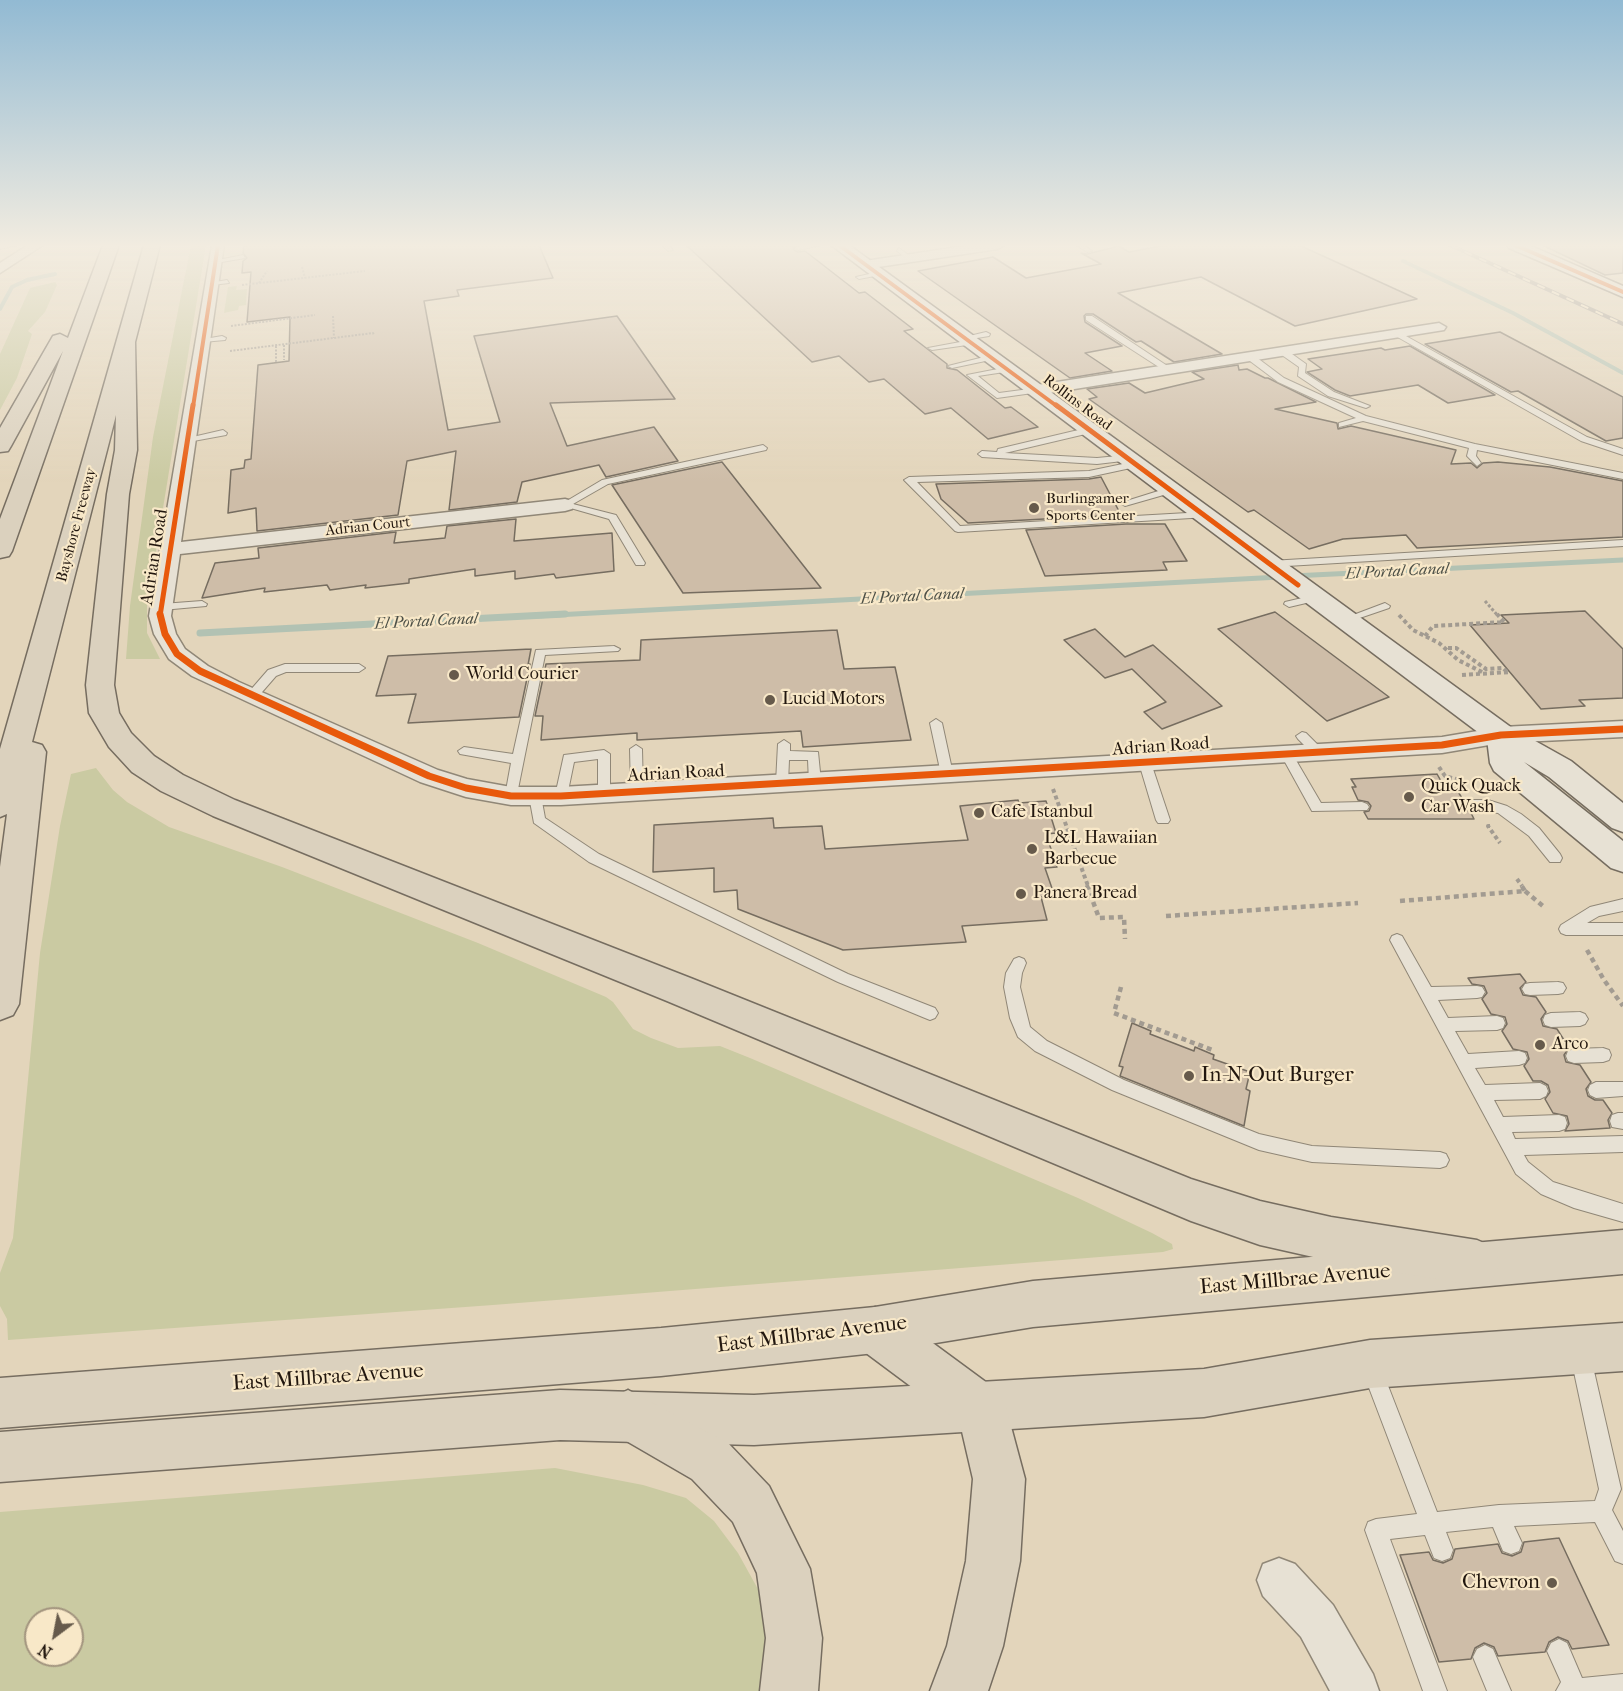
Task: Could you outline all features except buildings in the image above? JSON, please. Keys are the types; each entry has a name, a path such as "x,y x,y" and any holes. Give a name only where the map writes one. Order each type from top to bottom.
{"main road":[{"path":"0,446 69,324"},
{"path":"0,551 83,324"},
{"name":"Bayshore Freeway","path":"0,805 132,324"},
{"name":"Rollins Road","path":"951,324 974,338 1000,363 1273,566 1301,596 1345,620 1501,735 1560,769 1623,820"},
{"path":"127,344 126,450 118,494 100,685 104,713 120,740 143,764 172,783 224,808 680,990 1191,1200 1260,1223 1330,1239 1477,1263"},
{"path":"0,1004 9,946 44,647"},
{"path":"1501,735 1505,763 1623,859"},
{"name":"East Millbrae Avenue","path":"0,1403 662,1352 875,1330 1033,1304 1477,1263 1623,1252"},
{"path":"875,1330 981,1408 999,1479 993,1561 975,1646 958,1691"},
{"path":"0,1457 560,1415 754,1420 1204,1393 1370,1364 1601,1348"},
{"path":"628,1415 710,1461 751,1504 783,1569 794,1638 789,1691"}],"street":[{"name":"Adrian Road","path":"208,324 203,340 160,616 165,634 177,654 200,671 429,776 466,788 523,796 604,794 1145,763 1302,747 1442,745 1501,735 1623,729"},
{"path":"1037,390 1136,370 1168,369 1439,327"},
{"name":"Adrian Court","path":"172,549 565,505"},
{"path":"1280,1580 1317,1621 1356,1691"}],"lane":[{"path":"1098,324 1168,369"},
{"path":"1397,333 1584,439 1623,452"},
{"path":"203,340 222,338"},
{"path":"932,348 974,338"},
{"path":"1282,351 1303,366 1301,374 1324,389 1366,406"},
{"path":"1248,356 1281,380 1363,418 1474,447 1623,476"},
{"path":"952,366 1000,363"},
{"path":"1000,363 971,375 998,396 1037,390"},
{"path":"1342,425 1363,418"},
{"path":"994,455 1091,430"},
{"path":"188,439 223,433"},
{"path":"1474,447 1471,456 1477,463"},
{"path":"565,505 605,482 763,448"},
{"path":"982,454 1132,461"},
{"path":"1132,461 1089,474 909,480 958,530 1205,515"},
{"path":"1125,503 1171,490"},
{"path":"565,505 613,517 640,563"},
{"path":"1273,566 1623,543"},
{"path":"162,606 202,604"},
{"path":"1345,620 1385,606"},
{"path":"614,650 540,652 517,759 523,796 539,820 594,858 843,978 930,1013"},
{"path":"252,696 272,673 285,668 359,668"},
{"path":"936,723 947,774"},
{"path":"1302,747 1317,808 1362,807"},
{"path":"636,749 637,792"},
{"path":"782,783 783,750 814,755 815,782"},
{"path":"464,751 517,759"},
{"path":"561,796 568,758 604,754 604,794"},
{"path":"1145,763 1163,820"},
{"path":"1466,805 1488,805 1502,808 1533,832 1555,858"},
{"path":"1623,905 1595,911 1566,929 1623,929"},
{"path":"1396,940 1522,1168 1547,1188 1574,1199 1623,1213"},
{"path":"1019,963 1014,973 1012,987 1018,1018 1024,1032 1041,1046 1118,1085 1259,1142 1312,1154 1440,1160"},
{"path":"1530,989 1558,988"},
{"path":"1426,994 1477,992"},
{"path":"1551,1020 1580,1019"},
{"path":"1444,1025 1497,1023"},
{"path":"1574,1056 1603,1055"},
{"path":"1463,1061 1519,1058"},
{"path":"1596,1090 1623,1089"},
{"path":"1482,1093 1540,1091"},
{"path":"1499,1125 1559,1123"},
{"path":"1510,1147 1623,1144"},
{"path":"1601,1348 1610,1489 1601,1510"},
{"path":"1370,1364 1442,1550"},
{"path":"1435,1691 1376,1530 1499,1516 1601,1510"},
{"path":"1601,1510 1623,1553"},
{"path":"1499,1516 1511,1544"},
{"path":"1559,1651 1576,1690"},
{"path":"1485,1657 1498,1691"},
{"path":"1568,1691 1623,1686"}],"path":[{"path":"229,327 251,324"},
{"path":"333,324 334,338"},
{"path":"229,351 373,333 374,335"},
{"path":"284,345 284,360"},
{"path":"276,346 276,362"},
{"path":"1425,636 1433,626 1504,622 1485,601"},
{"path":"1397,613 1409,628 1447,648 1458,660 1486,674"},
{"path":"1447,648 1456,648 1486,669 1503,668 1509,672 1458,675"},
{"path":"1437,764 1445,776 1459,780 1464,788"},
{"path":"1052,786 1100,918 1124,917 1125,939"},
{"path":"1488,818 1493,825 1488,826 1500,843"},
{"path":"1517,879 1526,891 1544,907"},
{"path":"1400,901 1526,891"},
{"path":"1166,916 1358,903"},
{"path":"1587,950 1604,980 1623,1006"},
{"path":"1121,987 1114,1012 1215,1051"}],"green space":[{"path":"14,324 34,324 28,331 32,334 17,378 0,410 0,354"},
{"path":"175,324 193,324 147,606 147,633 160,659 126,659 130,606 153,437"},
{"path":"96,768 113,790 127,802 169,827 282,867 478,943 606,997 613,1002 633,1029 651,1038 678,1048 720,1046 750,1058 1078,1198 1152,1233 1172,1244 1173,1249 1163,1252 493,1305 8,1340 7,1319 0,1306 0,1273 13,1238 40,953 60,826 71,774"},
{"path":"555,1468 643,1485 686,1498 714,1521 738,1553 759,1591 769,1639 765,1691 0,1691 0,1512"}],"waterway":[{"path":"1533,324 1623,373"},
{"name":"El Portal Canal","path":"1292,576 1623,560"},
{"name":"El Portal Canal","path":"536,616 1280,577"},
{"name":"El Portal Canal","path":"200,633 565,614"}],"cycle path":[{"path":"206,324 160,616 165,634 177,654 200,671 231,687 429,776 466,788 511,796 561,796 1442,745 1501,735 1623,729"},
{"path":"946,324 1298,585"}],"place":[{"name":"Burlingamer Sports Center","path":"1034,508"},
{"name":"World Courier","path":"454,675"},
{"name":"Lucid Motors","path":"770,700"},
{"name":"Quick Quack Car Wash","path":"1409,797"},
{"name":"Cafe Istanbul","path":"979,813"},
{"name":"L&L Hawaiian Barbecue","path":"1032,849"},
{"name":"Panera Bread","path":"1021,894"},
{"name":"Arco","path":"1540,1045"},
{"name":"In-N-Out Burger","path":"1189,1076"},
{"name":"Chevron","path":"1552,1583"}]}
